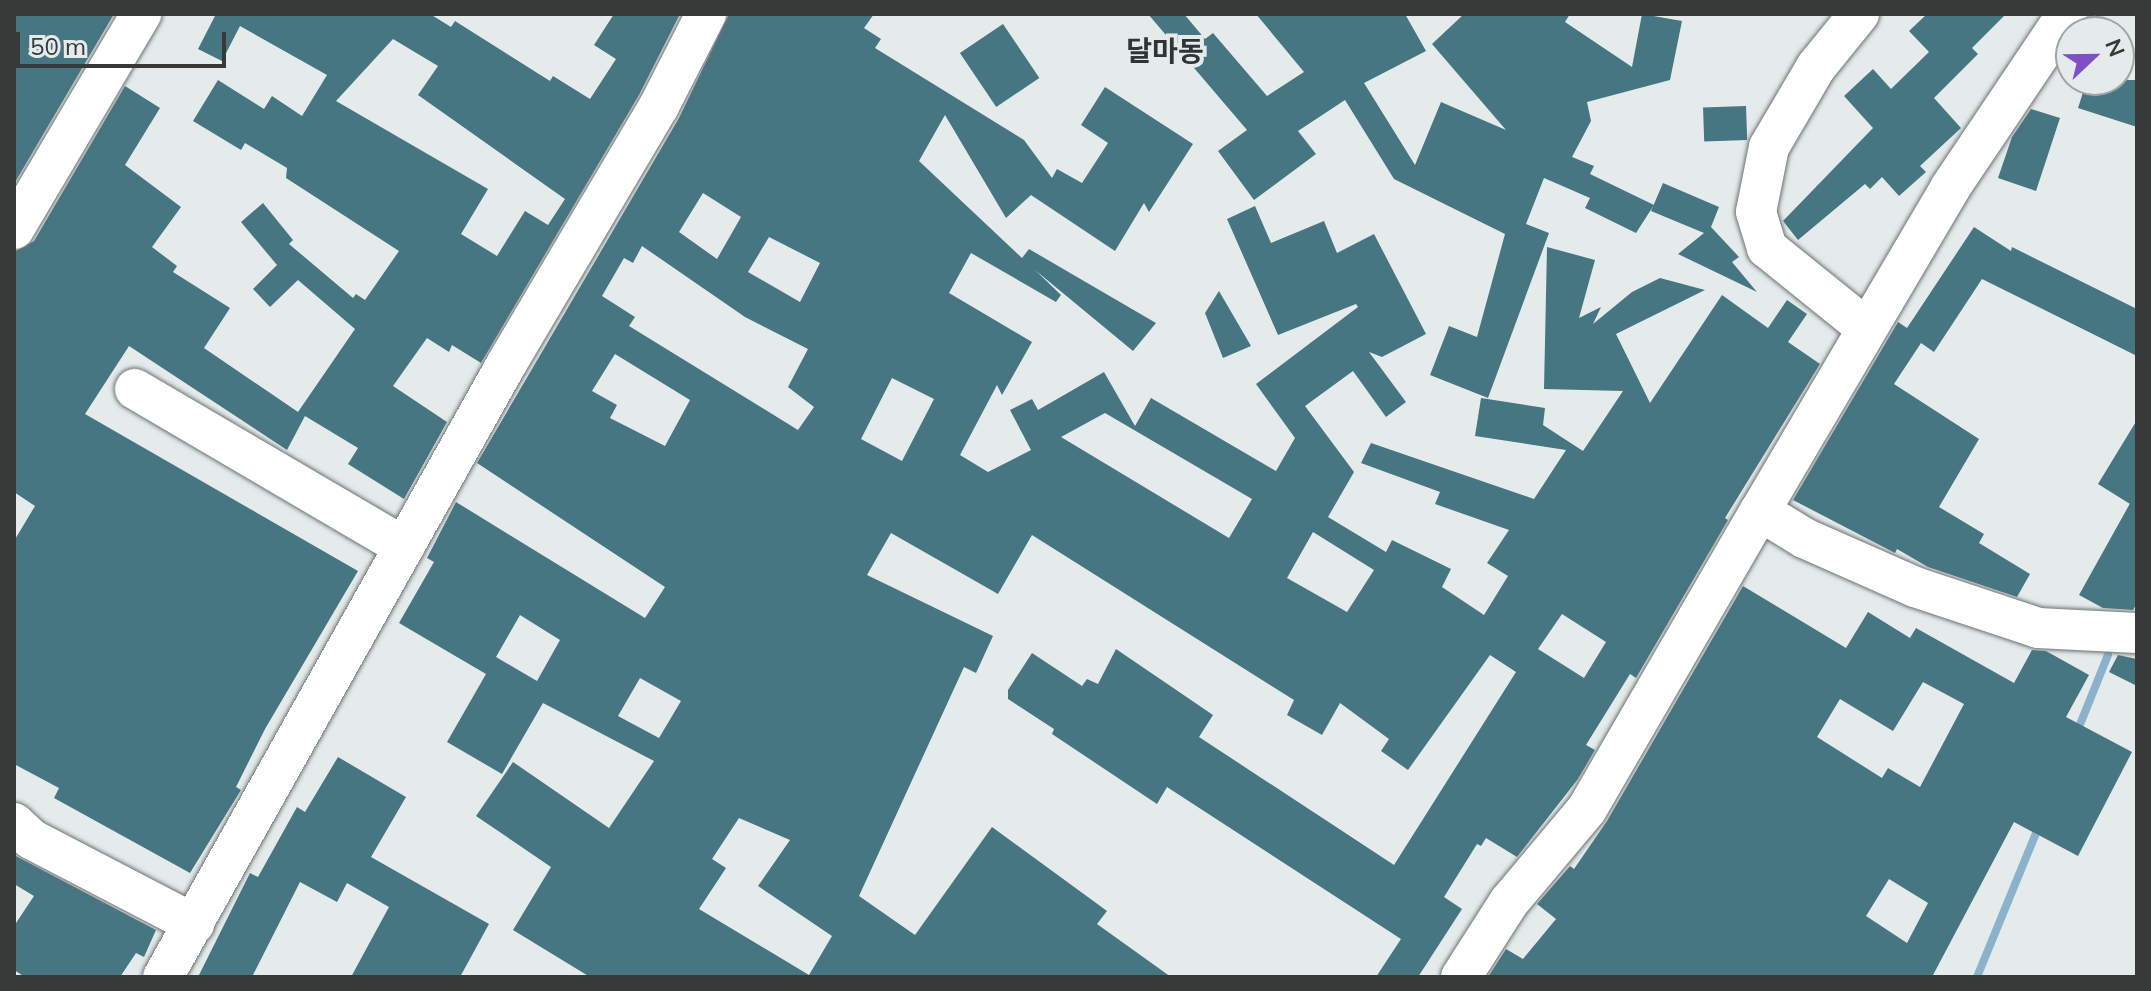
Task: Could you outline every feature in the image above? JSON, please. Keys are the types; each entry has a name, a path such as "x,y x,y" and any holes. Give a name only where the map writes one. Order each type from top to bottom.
{"street":[{"path":"14,229 141,14"},
{"path":"163,977 404,547 659,106 706,14"},
{"path":"1859,14 1816,67 1769,147 1756,212 1767,248 1866,328"},
{"path":"1461,977 1509,902 1587,809 1950,188 2067,14"},
{"path":"135,389 404,547"},
{"path":"1760,511 1804,538 1915,587 2024,623 2137,633"},
{"path":"14,823 31,839 194,924"}],"building":[{"path":"14,14 114,14 14,184"},
{"path":"216,14 430,14 451,27 455,21 550,81 553,76 590,99 616,59 594,45 614,14 680,14 639,95 481,363 452,345 449,352 427,338 393,386 447,422 404,499 348,464 358,448 305,416 287,450 129,346 85,414 358,571 265,729 236,787 241,790 190,873 54,798 59,788 14,764 14,541 35,506 14,492 14,252 34,241 125,86 160,108 125,165 181,207 152,247 177,266 173,272 230,308 204,348 298,412 355,329 298,280 270,307 253,289 277,265 241,222 263,203 293,240 289,244 353,298 356,294 365,300 399,251 286,178 287,168 245,143 241,150 193,121 218,80 264,109 272,96 302,116 327,75 240,26 222,61 198,49","holes":["393,39 438,66 418,95 565,199 548,225 525,211 497,256 461,234 488,189 336,101"]},
{"path":"729,14 874,14 864,28 881,39 875,48 1024,140 1052,178 1057,169 1082,183 1108,143 1081,125 1105,87 1193,144 1149,212 1144,203 1115,251 1031,195 1006,218 945,115 919,161 1022,258 1029,249 1156,323 1133,351 1035,270 1061,295 1056,302 971,253 949,293 1032,342 1002,395 997,385 960,455 988,472 1031,450 1010,410 1032,399 1038,410 1104,372 1135,426 1151,398 1276,471 1295,438 1256,384 1358,307 1356,304 1278,335 1227,219 1255,206 1271,243 1324,221 1337,253 1374,234 1426,334 1382,357 1369,352 1406,402 1386,417 1353,371 1305,406 1354,472 1328,517 1386,552 1392,540 1451,569 1442,587 1484,615 1508,576 1487,563 1509,530 1435,504 1440,492 1361,463 1371,443 1534,499 1566,450 1475,436 1481,398 1545,408 1543,425 1583,451 1623,391 1544,389 1547,247 1595,260 1579,318 1601,307 1593,324 1632,292 1660,278 1705,290 1616,334 1650,403 1722,295 1768,328 1787,300 1807,314 1788,342 1820,364 1725,518 1728,520 1636,678 1630,674 1586,745 1595,750 1578,779 1517,857 1486,838 1481,846 1477,844 1444,897 1462,909 1418,977 1376,977 1401,939 1167,787 1157,804 1052,734 1054,729 1008,699 1008,690 1032,653 1082,686 1087,679 1098,684 1116,649 1213,715 1199,737 1394,865 1516,672 1490,655 1408,770 1381,751 1389,739 1340,703 1322,735 1287,715 1294,700 1032,535 998,594 891,533 867,575 993,636 976,673 964,667 859,896 915,935 992,827 1107,911 1097,924 1171,977 590,977 513,930 551,867 476,816 513,762 609,828 654,761 543,703 502,774 447,742 486,674 399,623 434,562 427,558 456,502 645,618 665,587 477,463 679,118","holes":["703,193 741,217 717,259 679,232","769,237 820,263 800,302 748,272","642,246 745,317 808,349 788,387 814,407 798,430 629,326 635,317 602,296 624,258 633,263","615,354 690,400 665,446 610,418 617,405 592,391","892,378 934,399 902,461 861,439","1105,413 1252,499 1229,538 1061,437","1313,532 1374,570 1347,612 1287,578","1562,614 1606,642 1584,678 1538,649","520,615 560,640 537,681 496,657","640,678 681,701 659,738 618,716","739,818 790,840 758,886 832,936 809,975 699,909 726,868 712,859"]},
{"path":"1148,14 1184,14 1205,39 1213,33 1267,96 1304,72 1256,14 1405,14 1426,51 1364,83 1415,165 1441,102 1506,130 1432,44 1464,14 1570,14 1565,22 1632,67 1642,14 1682,21 1670,80 1587,102 1591,121 1572,157 1594,166 1590,174 1654,205 1636,233 1585,208 1590,198 1544,178 1526,224 1549,233 1488,398 1430,375 1449,326 1477,337 1505,234 1394,179 1345,100 1298,131 1316,154 1254,200 1218,151 1247,130"},
{"path":"1927,14 2006,14 1972,48 1978,54 1934,98 1961,128 1920,166 1926,172 1899,196 1882,177 1870,189 1865,184 1798,240 1783,221 1873,128 1844,96 1873,69 1891,89 1929,52 1909,31"},
{"path":"1003,24 1039,78 996,107 960,53"},
{"path":"2137,80 2137,127 2078,108 2082,96 2135,96"},
{"path":"1746,106 1747,140 1704,141 1703,108"},
{"path":"2031,109 2060,118 2036,191 1998,178 2012,137"},
{"path":"1663,183 1719,207 1711,227 1739,257 1732,262 1757,292 1678,254 1704,233 1651,211"},
{"path":"1974,227 2011,251 2012,247 2137,309 2137,356 1982,279 1934,352 1921,343 1894,384 1979,439 1939,507 1984,534 1979,543 2030,574 2017,597 1928,567 1897,549 1895,553 1793,500 1898,322 1907,328"},
{"path":"1219,291 1251,346 1223,358 1205,313"},
{"path":"2137,420 2137,603 2133,610 2103,608 2079,595 2130,504 2098,484"},
{"path":"1743,586 1846,648 1868,612 1910,638 1916,628 2014,683 2032,650 2046,651 2089,675 2066,717 2132,752 2078,856 2014,822 1932,977 1488,977 1506,949 1523,959 1556,919 1537,904 1570,866 1574,869 1607,821","holes":["1923,682 1964,704 1920,787 1888,768 1882,778 1817,737 1840,699 1893,731","1889,879 1928,903 1907,943 1866,916"]},
{"path":"2118,655 2137,659 2137,686 2109,672"},
{"path":"338,757 406,797 371,857 489,924 460,977 351,977 389,907 347,883 337,902 300,882 252,977 198,977 250,873 258,877 297,807 305,812"},
{"path":"14,855 156,930 144,957 136,953 120,977 25,977 14,970 14,926 34,896 14,884"}],"waterway":[{"path":"2077,732 2108,655"},
{"path":"1977,977 2039,826"}],"district":[{"name":"달마동","path":"1165,51"}]}
